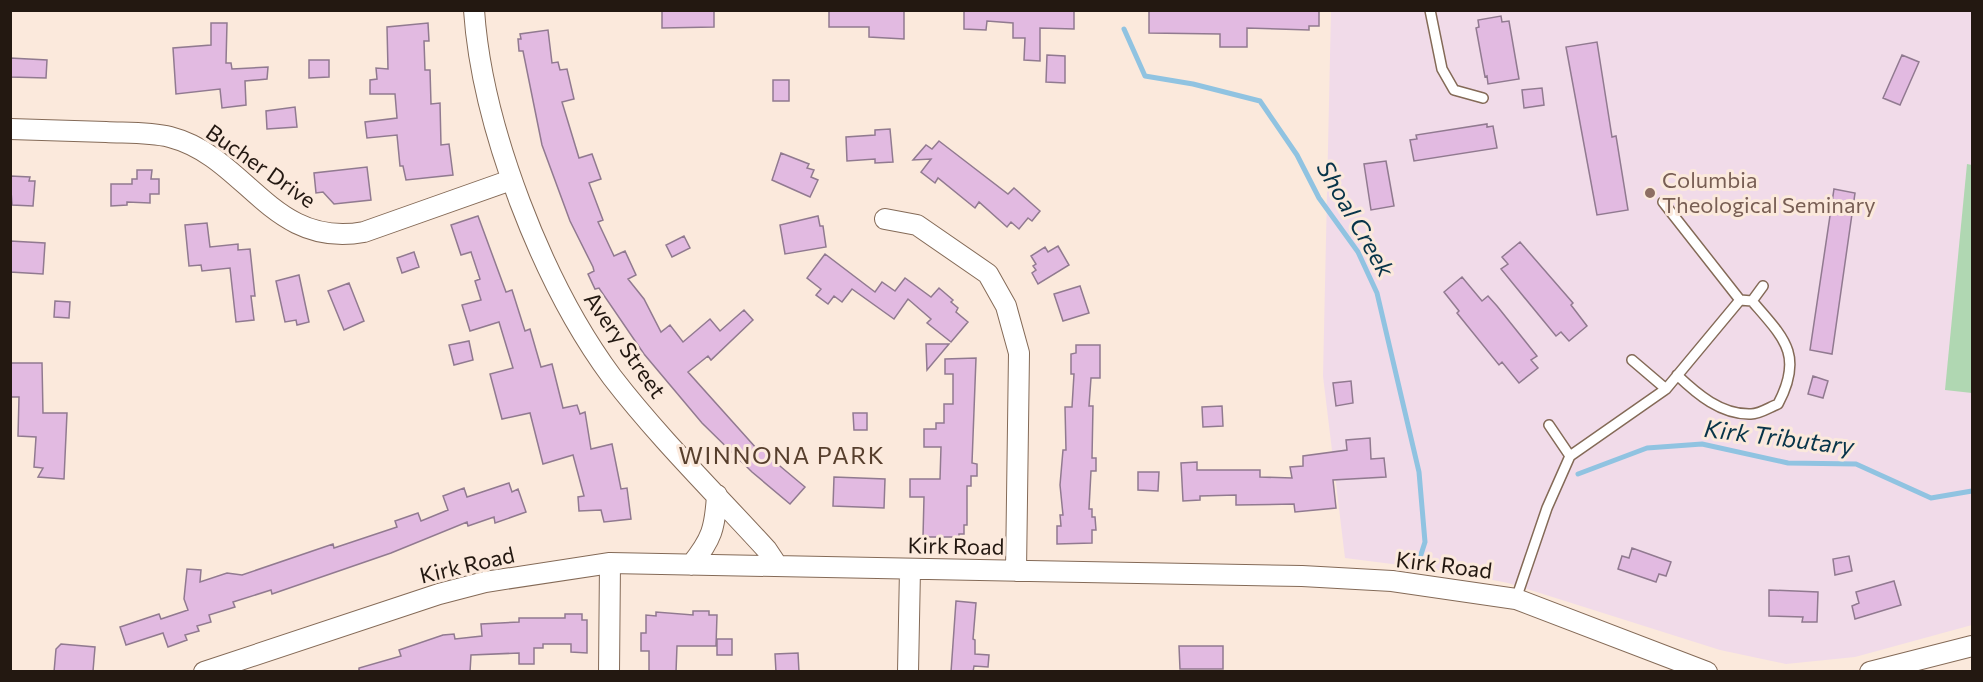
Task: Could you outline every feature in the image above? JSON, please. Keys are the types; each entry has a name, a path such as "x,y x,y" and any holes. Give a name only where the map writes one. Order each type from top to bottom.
{"street":[{"name":"Avery Street","path":"474,10 490,105 511,180 568,310 612,377 767,550 777,565"},
{"name":"Bucher Drive","path":"10,129 136,133 170,137 202,150 282,215 303,227 325,234 344,235 364,231 511,180"},
{"path":"885,219 917,225 988,274 1006,306 1019,353 1016,571"},
{"path":"691,565 711,538 715,525 717,495"},
{"path":"609,672 610,562"},
{"name":"Kirk Road","path":"204,672 225,668 439,594 485,582 610,562 1313,577 1422,585 1516,599 1707,672"},
{"path":"908,672 910,569"},
{"path":"1870,672 1972,646"}],"lane":[{"path":"1430,10 1445,76 1454,90 1483,98"},
{"path":"1663,202 1740,300 1752,301 1780,334 1790,354 1789,383 1778,404 1752,414 1728,410 1704,400 1677,375"},
{"path":"1752,301 1763,286"},
{"path":"1516,599 1547,508 1570,456 1666,389 1740,300"},
{"path":"1632,360 1666,389"},
{"path":"1549,425 1570,456"}],"shaded area":[{"name":"Columbia Theological Seminary","path":"1331,11 1972,11 1972,625 1855,657 1786,664 1720,650 1508,583 1447,571 1345,558 1323,376"}],"green space":[{"path":"1967,164 1972,165 1972,393 1945,390"}],"building":[{"path":"662,10 714,10 714,27 662,28"},
{"path":"829,10 904,10 904,39 869,37 869,27 829,27"},
{"path":"964,10 1074,10 1074,29 1040,28 1040,61 1024,60 1025,38 1013,38 1013,23 987,21 986,30 964,29"},
{"path":"1149,10 1319,10 1319,26 1309,26 1309,30 1247,28 1247,47 1220,47 1220,34 1149,33"},
{"path":"1501,16 1502,22 1509,21 1519,79 1488,84 1476,28 1479,27 1478,20"},
{"path":"211,23 227,23 226,63 231,63 232,69 268,67 267,79 245,81 246,105 222,108 220,89 176,94 173,48 211,45"},
{"path":"428,23 429,41 424,41 425,70 430,70 431,104 440,103 441,145 449,144 453,175 406,180 403,166 400,166 397,135 367,138 365,122 397,118 395,94 370,94 370,80 377,79 376,68 388,69 387,27"},
{"path":"548,30 552,63 558,62 560,70 567,69 574,99 562,102 579,158 592,154 601,179 589,183 603,220 598,222 614,256 625,251 636,275 628,279 644,299 661,332 670,325 683,342 710,319 720,331 744,310 753,320 711,360 708,356 688,372 757,449 763,445 771,453 768,456 805,487 790,504 752,472 702,423 644,354 599,288 595,289 588,274 594,271 593,267 570,221 542,145 523,51 519,51 520,34"},
{"path":"1597,42 1612,137 1616,136 1628,210 1597,215 1566,47"},
{"path":"1047,55 1065,56 1065,83 1046,82"},
{"path":"1902,55 1919,62 1900,105 1883,98"},
{"path":"10,58 47,60 46,78 10,77"},
{"path":"309,60 329,60 329,77 309,78"},
{"path":"773,80 789,80 789,101 773,101"},
{"path":"1542,88 1544,105 1524,108 1522,90"},
{"path":"295,107 297,127 267,129 266,111"},
{"path":"1487,124 1487,127 1493,126 1497,148 1414,161 1410,140 1417,139 1416,135"},
{"path":"890,129 893,162 875,163 875,159 847,161 846,137 875,135 875,130"},
{"path":"939,141 1008,194 1014,188 1040,211 1032,221 1028,218 1019,229 1011,222 1007,227 979,202 975,208 938,178 935,183 921,172 931,159 913,160 926,145 932,149"},
{"path":"781,153 809,164 807,168 814,170 811,177 818,180 810,197 772,180"},
{"path":"1386,161 1394,206 1371,210 1364,164"},
{"path":"367,167 371,200 334,204 323,192 316,193 314,173"},
{"path":"137,170 152,170 151,179 159,179 159,194 150,194 150,203 127,202 127,205 111,206 111,184 132,184 132,179 137,179"},
{"path":"10,176 30,177 29,181 35,181 33,206 12,205"},
{"path":"1834,189 1855,193 1832,354 1810,350"},
{"path":"478,216 506,292 512,290 525,331 530,329 541,367 552,364 563,408 577,405 580,414 585,412 591,449 612,444 621,489 627,488 631,519 604,522 601,510 579,511 578,497 584,496 573,455 543,464 530,413 502,419 490,374 513,368 499,322 470,331 462,305 481,300 475,281 480,279 471,252 461,255 451,225"},
{"path":"818,216 820,226 823,226 826,247 785,254 780,225"},
{"path":"207,223 210,247 238,244 238,250 250,249 255,296 251,296 254,320 236,322 230,268 202,271 201,265 189,266 185,225"},
{"path":"684,236 690,248 672,257 666,245"},
{"path":"10,241 45,243 43,274 10,272"},
{"path":"1520,242 1573,303 1571,305 1587,326 1569,341 1561,332 1556,336 1501,269 1508,264 1502,257"},
{"path":"1058,246 1069,265 1038,284 1032,273 1036,270 1033,266 1036,264 1031,256 1045,247 1048,252"},
{"path":"414,252 419,267 402,273 397,258"},
{"path":"825,254 875,292 882,282 895,291 905,278 931,297 939,288 953,300 951,302 958,308 956,312 968,322 951,342 927,323 931,319 908,299 894,319 852,289 842,302 834,296 828,304 816,295 821,289 807,278"},
{"path":"299,275 309,322 297,325 296,320 285,322 276,281"},
{"path":"1462,277 1482,301 1488,296 1537,356 1531,360 1538,368 1519,383 1502,362 1499,365 1457,313 1459,311 1444,292"},
{"path":"349,283 364,321 344,330 328,291"},
{"path":"1080,286 1089,313 1063,321 1054,294"},
{"path":"55,301 70,302 69,318 54,317"},
{"path":"469,341 473,360 454,365 449,345"},
{"path":"926,344 949,344 927,370"},
{"path":"1076,345 1100,345 1100,378 1091,378 1089,406 1093,406 1092,458 1096,458 1096,471 1091,471 1089,509 1092,509 1092,517 1095,517 1096,530 1092,530 1092,543 1057,544 1057,526 1061,526 1060,515 1063,515 1060,485 1063,450 1066,450 1065,407 1072,407 1074,374 1071,374 1071,354 1076,353"},
{"path":"976,358 972,463 977,464 977,476 971,476 971,486 967,486 967,525 964,525 964,534 959,534 959,537 923,537 924,497 910,497 910,479 940,479 941,447 924,447 924,429 936,429 936,423 944,423 944,404 953,404 953,374 945,374 945,359"},
{"path":"10,363 42,363 43,413 67,413 64,479 38,477 43,468 34,467 36,437 18,436 19,397 10,397"},
{"path":"1813,376 1828,381 1823,398 1808,394"},
{"path":"1351,381 1353,403 1336,406 1333,383"},
{"path":"1222,406 1223,426 1203,427 1202,407"},
{"path":"853,413 867,413 867,430 854,430"},
{"path":"1370,438 1371,459 1384,458 1386,477 1333,480 1336,508 1295,512 1294,504 1236,505 1236,495 1200,496 1200,500 1183,501 1181,463 1197,462 1197,470 1260,470 1260,477 1292,478 1290,467 1303,466 1303,456 1347,450 1346,440"},
{"path":"1138,472 1159,472 1158,491 1138,490"},
{"path":"834,477 885,479 884,508 833,506"},
{"path":"509,483 512,492 518,489 526,512 495,523 494,517 468,526 467,522 391,553 272,594 271,590 233,602 235,607 209,615 211,622 197,626 199,631 185,635 187,640 168,647 163,633 126,645 120,627 159,614 161,619 188,610 184,599 187,569 201,570 200,582 227,573 242,575 333,544 334,548 397,527 395,521 418,513 421,521 448,510 443,496 464,488 467,497"},
{"path":"1632,548 1671,562 1666,576 1659,574 1656,582 1618,569 1622,556 1629,558"},
{"path":"1849,556 1852,571 1835,575 1833,559"},
{"path":"1894,581 1901,605 1855,619 1852,606 1859,603 1856,592"},
{"path":"1769,590 1818,592 1817,622 1802,622 1803,617 1769,616"},
{"path":"956,601 976,603 973,639 975,640 975,654 989,655 988,667 974,666 973,672 951,672"},
{"path":"693,611 709,611 709,615 717,615 716,646 677,646 676,672 649,672 649,651 641,651 641,633 646,633 646,615 656,616 656,612 693,615"},
{"path":"565,614 582,614 582,620 587,620 587,653 571,652 571,644 543,644 543,648 534,648 534,664 519,664 519,653 471,655 470,672 359,672 359,668 401,656 399,650 443,635 454,634 455,639 482,636 481,624 519,622 519,618 565,618"},
{"path":"717,639 732,639 732,655 717,655"},
{"path":"61,644 95,647 93,671 54,672 56,649"},
{"path":"1179,646 1223,646 1223,669 1180,669"},
{"path":"798,653 799,672 776,672 775,654"}],"waterway":[{"name":"Shoal Creek","path":"1124,29 1145,76 1193,84 1260,101 1297,155 1319,198 1358,252 1377,293 1419,472 1425,542 1417,567"},
{"name":"Kirk Tributary","path":"1578,474 1647,448 1702,444 1788,463 1856,464 1931,498 1972,491"}],"place":[{"name":"Columbia Theological Seminary","path":"1650,193"}],"district":[{"name":"WINNONA PARK","path":"782,456"}]}
